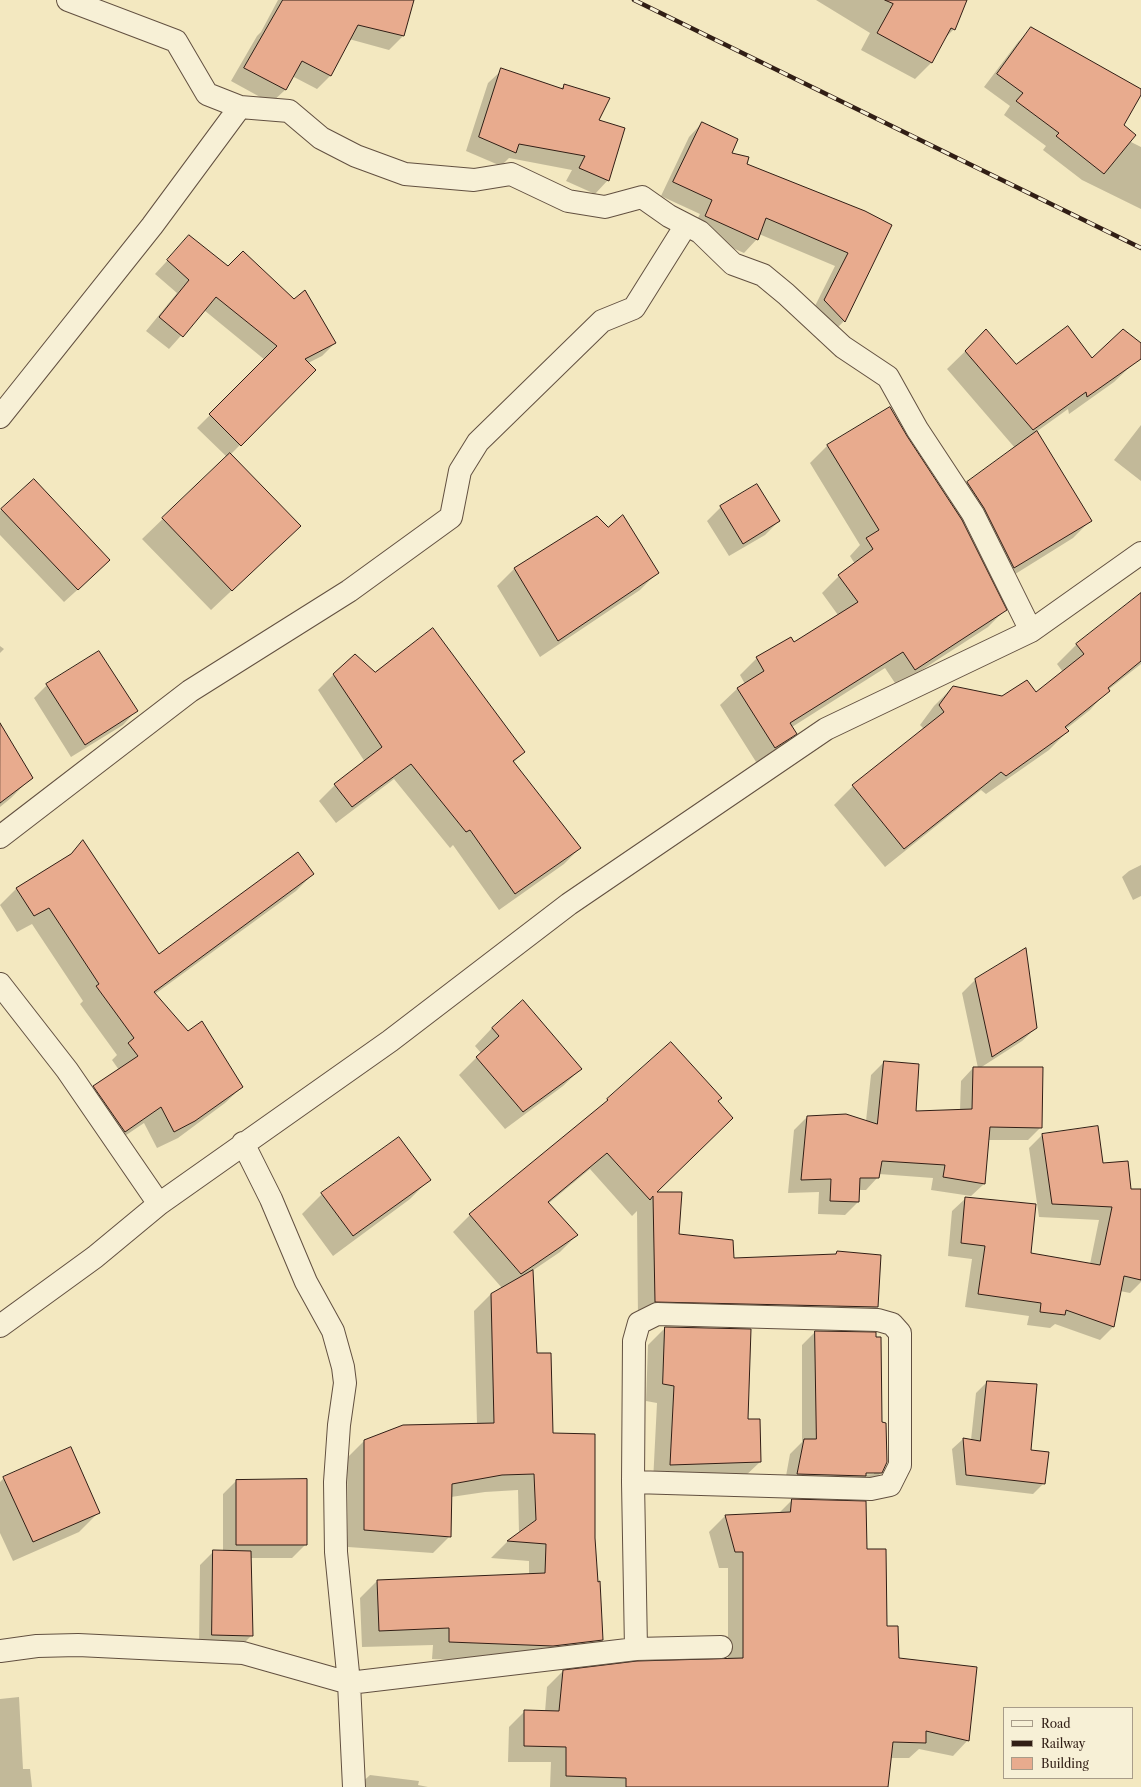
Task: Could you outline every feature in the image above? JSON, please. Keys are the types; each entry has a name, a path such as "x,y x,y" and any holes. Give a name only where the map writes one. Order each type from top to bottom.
{"street":[{"path":"68,0 176,41 207,94 240,107 289,111 321,138 356,156 406,174 474,180 511,174 568,200 605,207 642,197 669,216 700,232 733,264 763,275 786,294 843,347 888,377 917,429 973,514 1031,631"},
{"path":"0,417 152,226 240,107"},
{"path":"0,837 190,691 349,591 451,517 460,471 478,442 602,321 634,308 686,225"},
{"path":"0,1326 95,1257 159,1204 243,1143 390,1041 569,904 826,729 1031,631 1141,553"},
{"path":"0,984 67,1070 159,1204"},
{"path":"243,1143 271,1199 306,1282 333,1331 343,1367 345,1383 339,1425 335,1482 336,1537 349,1684 354,1787"},
{"path":"633,1482 871,1490 890,1485 900,1465 900,1334 892,1324 878,1320 657,1314 639,1323 634,1341 633,1482 636,1649"},
{"path":"0,1652 36,1646 78,1645 243,1653 349,1684 636,1649 721,1647"}],"building":[{"path":"283,0 414,0 404,36 358,25 331,76 302,61 286,90 244,68"},
{"path":"885,0 967,0 955,30 951,28 932,63 877,33 893,4"},
{"path":"1031,27 1141,89 1141,95 1124,125 1136,135 1104,174 1056,136 1059,133 1016,101 1023,93 997,74"},
{"path":"501,68 563,89 564,84 610,98 599,120 625,128 609,181 579,168 585,156 519,144 516,153 479,137"},
{"path":"702,122 738,139 732,153 749,157 747,164 865,211 892,225 845,322 824,300 848,253 766,218 758,240 705,216 712,200 673,182"},
{"path":"189,235 228,266 243,251 294,299 305,290 336,343 305,359 316,370 241,446 209,414 277,346 216,297 183,337 159,317 189,280 167,260"},
{"path":"1068,326 1092,358 1123,329 1141,343 1141,359 1087,397 1086,392 1033,430 965,351 986,329 1016,364"},
{"path":"890,407 907,436 962,520 1007,610 915,670 903,652 790,723 797,734 775,748 737,688 764,671 756,657 791,637 794,642 858,602 838,575 873,549 866,538 879,530 827,445"},
{"path":"1037,431 1092,521 1014,568 984,508 967,482"},
{"path":"230,453 301,526 232,591 162,518"},
{"path":"34,479 110,560 78,590 1,509"},
{"path":"757,484 780,521 743,544 720,506"},
{"path":"623,515 659,573 558,641 514,568 597,516 608,527"},
{"path":"1141,593 1141,661 1108,688 1110,691 1065,727 1069,731 1006,776 1001,772 904,849 852,785 944,712 939,705 953,686 1002,696 1027,680 1036,692 1084,654 1076,644"},
{"path":"433,628 525,752 513,761 581,848 515,894 470,830 466,832 411,764 352,807 334,784 382,747 333,674 355,654 375,672"},
{"path":"99,651 138,711 85,745 46,684"},
{"path":"0,723 33,778 0,803"},
{"path":"83,840 159,954 298,852 314,874 154,992 188,1031 202,1021 243,1087 195,1121 174,1132 161,1107 125,1132 93,1086 138,1056 128,1043 134,1038 96,986 99,984 49,908 34,916 16,888 71,854"},
{"path":"1026,948 1037,1028 992,1057 975,979"},
{"path":"523,1000 582,1069 523,1112 476,1057 499,1036 492,1028"},
{"path":"671,1042 722,1098 718,1101 733,1118 657,1192 682,1192 679,1234 733,1240 734,1258 836,1254 837,1251 881,1255 878,1307 655,1302 653,1196 650,1200 607,1153 548,1202 578,1235 521,1274 469,1214 608,1100 607,1099"},
{"path":"884,1061 919,1064 916,1111 972,1109 973,1067 1043,1067 1042,1128 990,1127 985,1184 943,1177 945,1165 882,1161 879,1178 860,1178 859,1202 830,1201 831,1179 801,1180 807,1116 846,1114 877,1124"},
{"path":"1098,1126 1103,1163 1128,1161 1131,1189 1141,1189 1141,1280 1124,1276 1114,1327 1066,1310 1065,1315 1040,1312 1041,1303 978,1294 985,1246 961,1243 965,1197 1036,1204 1031,1253 1100,1265 1112,1207 1052,1204 1042,1134"},
{"path":"399,1137 431,1180 353,1236 321,1193"},
{"path":"533,1270 537,1353 551,1353 553,1433 595,1434 595,1538 598,1582 600,1581 603,1640 553,1646 449,1642 449,1628 379,1631 377,1580 545,1573 546,1544 507,1541 536,1520 534,1474 502,1475 452,1484 451,1537 364,1530 364,1440 403,1425 494,1423 491,1294"},
{"path":"665,1327 751,1329 748,1419 760,1419 761,1462 670,1465 674,1386 663,1384"},
{"path":"815,1331 876,1332 876,1337 881,1337 882,1422 886,1423 887,1462 882,1473 866,1473 866,1476 797,1474 804,1439 816,1439"},
{"path":"987,1381 1037,1384 1031,1450 1049,1452 1045,1484 966,1475 963,1438 980,1441"},
{"path":"71,1447 100,1513 33,1542 3,1477"},
{"path":"307,1479 307,1545 236,1545 236,1480"},
{"path":"792,1499 866,1501 867,1549 886,1549 887,1626 898,1626 899,1658 977,1667 969,1741 926,1731 926,1743 893,1742 888,1787 626,1787 626,1778 566,1776 566,1747 524,1746 524,1710 559,1711 563,1670 637,1661 743,1658 743,1552 735,1552 725,1515 790,1512"},
{"path":"213,1550 251,1551 253,1636 212,1635"}],"railway":[{"path":"634,0 1141,248"}]}
